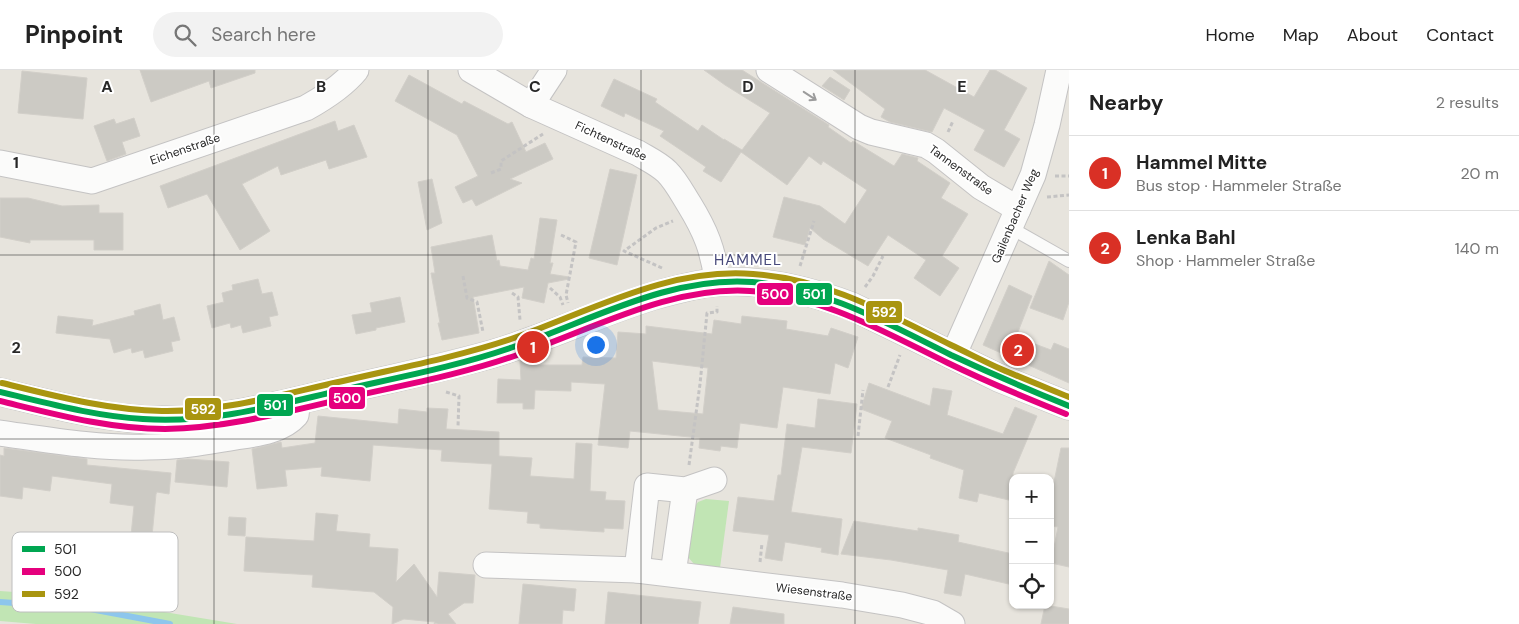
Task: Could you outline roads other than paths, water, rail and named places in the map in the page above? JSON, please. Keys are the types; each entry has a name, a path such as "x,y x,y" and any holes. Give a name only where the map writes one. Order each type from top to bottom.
{"main road":[{"path":"0,392 115,417 164,420 240,414 473,359 526,343 635,302 696,285 717,282 743,282 792,288 851,306 999,378 1069,406"}],"street":[{"name":"Eichenstraße","path":"0,163 92,181 306,108 325,97 356,70"},
{"name":"Fichtenstraße","path":"471,70 531,106 638,153 654,162 666,172 677,184 707,236 716,267 717,282"},
{"path":"531,106 554,70"},
{"name":"Tannenstraße","path":"769,70 859,127 871,132 926,145 981,187 1014,218"},
{"name":"Gailenbacher Weg","path":"953,356 1033,175 1059,70"},
{"path":"0,433 116,447 147,448 189,444 243,436 282,425 296,415 298,400"},
{"path":"637,570 648,486 685,490 714,480"},
{"path":"673,574 685,490"},
{"name":"Wiesenstraße","path":"486,565 637,570 842,595 902,605 933,613 952,624"}],"lane":[{"path":"1014,218 1069,261"}],"waterway":[{"path":"0,602 12,603"},
{"path":"106,612 170,624"}],"place":[{"name":"Hammel Mitte","path":"533,347"},
{"name":"Lenka Bahl","path":"1018,350"}],"district":[{"name":"HAMMEL","path":"748,260"}]}
